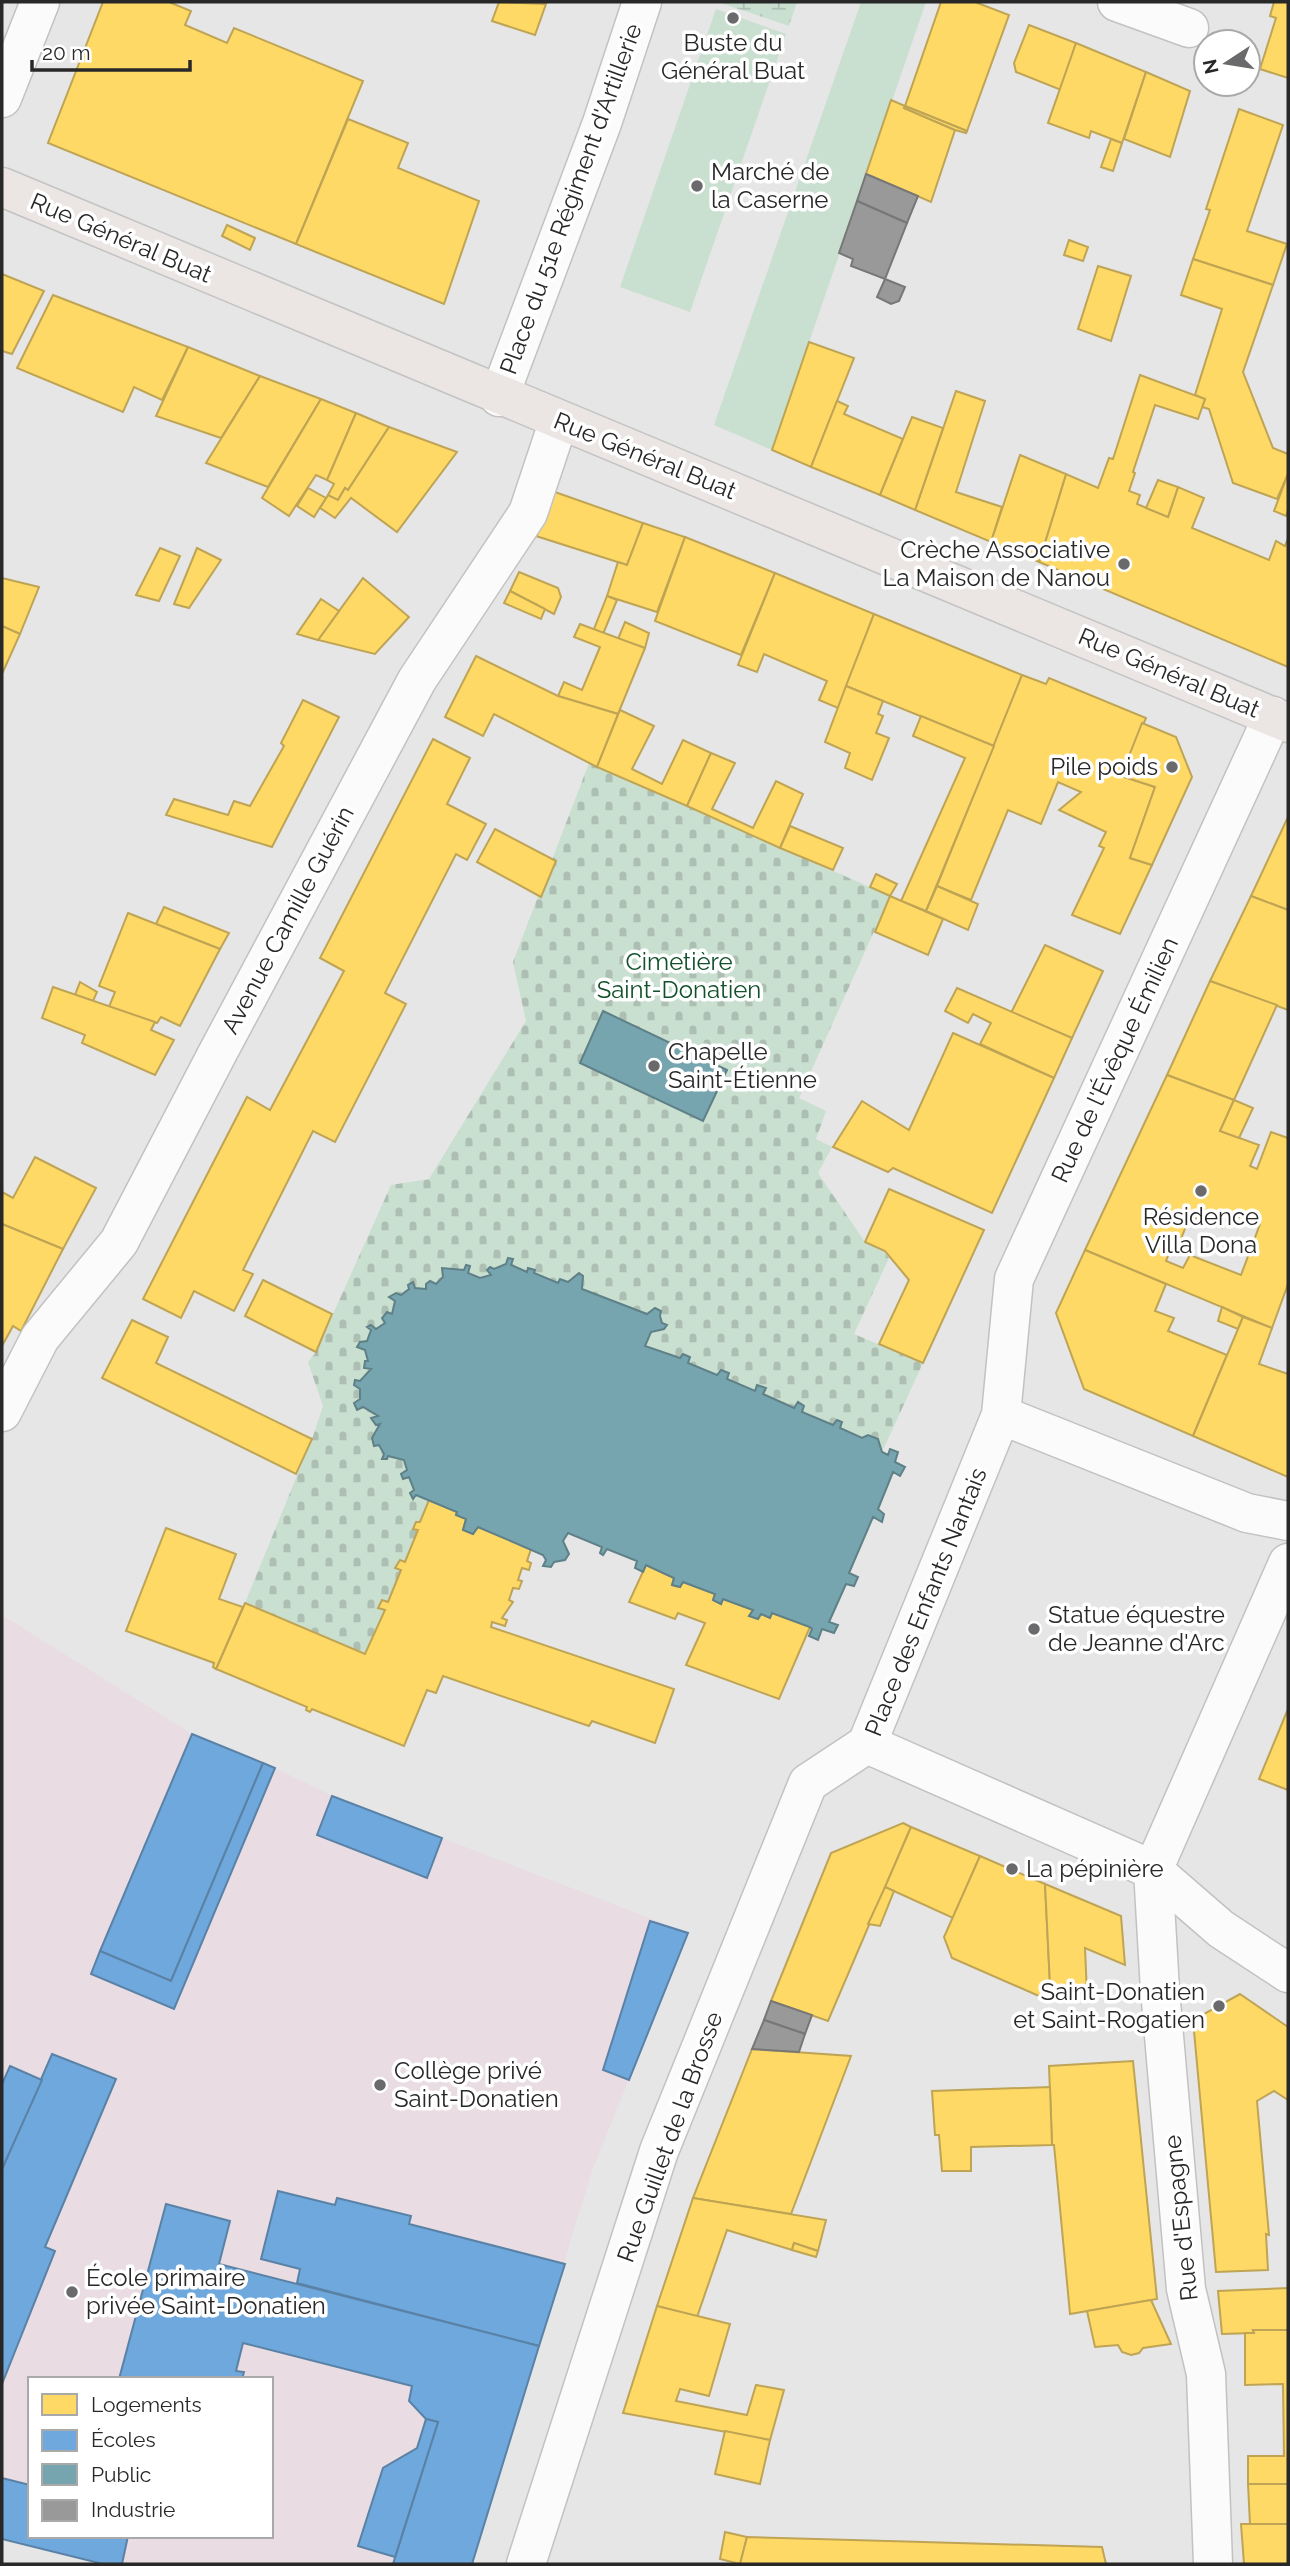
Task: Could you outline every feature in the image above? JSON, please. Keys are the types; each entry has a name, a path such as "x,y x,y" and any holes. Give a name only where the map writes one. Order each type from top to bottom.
{"main road":[{"name":"Rue Général Buat","path":"2,187 499,397 1280,720"}],"street":[{"path":"2,98 40,2"},
{"name":"Place du 51e Régiment d'Artillerie","path":"499,397 602,123 642,2"},
{"path":"1117,2 1189,28"},
{"name":"Avenue Camille Guérin","path":"2,1412 40,1338 119,1242 229,1030 417,680 528,513 559,420"},
{"name":"Rue de l'Évêque Émilien","path":"1001,1415 1014,1279 1280,720"},
{"path":"1001,1415 1247,1513 1288,1521"},
{"name":"Place des Enfants Nantais","path":"1001,1415 867,1744 1153,1870 1221,1929 1288,1973"},
{"path":"1153,1870 1288,1563"},
{"name":"Rue Guillet de la Brosse","path":"526,2564 659,2151 808,1783 867,1744"},
{"name":"Rue d'Espagne","path":"1153,1870 1161,2003 1186,2289 1206,2374 1213,2564"}],"shaded area":[{"name":"Collège privé Saint-Donatien","path":"2,1615 192,1734 275,1768 333,1796 688,1933 592,2171 472,2564 102,2564 2,2539"}],"green space":[{"path":"718,2 797,2 789,26"},
{"path":"861,2 926,2 772,450 714,425"},
{"path":"716,9 786,34 690,312 620,287"},
{"name":"Cimetière Saint-Donatien","path":"589,763 890,896 799,1098 826,1111 816,1139 832,1147 818,1173 865,1242 884,1252 889,1258 854,1334 923,1363 882,1452 878,1439 868,1435 862,1438 840,1428 842,1423 837,1420 833,1425 802,1412 804,1406 798,1402 794,1408 763,1394 766,1388 757,1385 755,1391 727,1379 728,1373 721,1370 717,1375 688,1363 690,1357 683,1354 680,1358 645,1346 651,1332 664,1329 667,1325 662,1323 661,1311 655,1308 647,1314 582,1289 579,1274 568,1282 560,1279 558,1283 534,1273 535,1270 528,1268 527,1272 511,1265 513,1260 508,1258 506,1264 487,1270 491,1275 480,1278 468,1273 470,1266 466,1265 464,1270 442,1268 443,1277 436,1284 429,1281 426,1289 415,1288 413,1282 401,1295 396,1293 390,1297 395,1301 392,1314 387,1312 382,1318 385,1323 376,1329 371,1325 368,1327 371,1330 367,1341 360,1342 358,1347 365,1350 368,1361 365,1361 364,1368 371,1369 360,1381 355,1381 354,1385 360,1389 360,1399 354,1403 356,1410 363,1407 378,1416 371,1418 376,1424 380,1424 372,1438 374,1446 379,1445 384,1454 383,1459 388,1456 404,1460 407,1470 401,1474 409,1477 414,1490 410,1493 412,1498 416,1495 429,1500 420,1522 416,1522 413,1528 418,1530 405,1562 400,1560 396,1567 401,1570 388,1602 382,1601 378,1607 385,1610 365,1654 245,1603 323,1406 308,1362 316,1352 391,1185 429,1179 526,1021 513,962"}],"building: Logements":[{"path":"103,2 169,2 191,11 185,25 227,43 234,28 363,81 296,244 48,143"},
{"path":"499,2 546,4 535,35 492,21"},
{"path":"941,2 975,2 1009,15 967,131 905,106"},
{"path":"1274,2 1288,2 1288,78 1262,70 1276,18 1270,16"},
{"path":"1029,25 1076,43 1061,90 1016,72 1014,63"},
{"path":"1076,43 1146,72 1122,143 1091,131 1089,138 1048,123"},
{"path":"1146,72 1190,91 1170,157 1124,139"},
{"path":"891,100 955,130 931,202 866,174"},
{"path":"905,106 967,131 955,130 904,108"},
{"path":"1239,109 1283,125 1247,231 1287,244 1273,285 1193,259 1210,210 1206,209"},
{"path":"348,119 408,143 398,168 479,201 444,304 296,244"},
{"path":"1111,139 1122,143 1113,171 1101,167"},
{"path":"227,225 255,238 250,250 222,236"},
{"path":"1069,240 1088,247 1083,261 1064,255"},
{"path":"1193,259 1273,285 1243,372 1273,448 1288,454 1288,474 1277,499 1233,483 1209,409 1202,407 1205,399 1195,395 1222,309 1181,295"},
{"path":"1098,266 1131,276 1111,341 1078,329"},
{"path":"2,274 44,291 12,354 2,351"},
{"path":"53,295 188,347 162,400 134,387 123,412 17,368"},
{"path":"809,342 854,358 811,467 772,450"},
{"path":"188,347 260,376 221,438 156,416"},
{"path":"1140,375 1205,399 1198,419 1155,405 1129,491 1140,495 1137,504 1168,517 1178,487 1204,498 1192,528 1269,560 1276,541 1285,546 1288,538 1288,667 1039,562 1066,474 1098,488 1109,458 1113,459"},
{"path":"260,376 321,399 268,487 206,463"},
{"path":"956,391 985,401 956,492 1002,507 991,542 915,510"},
{"path":"321,399 356,413 327,480 316,475 289,516 262,498"},
{"path":"837,401 848,406 844,414 903,439 880,495 811,467"},
{"path":"356,413 389,427 348,490 345,488 338,500 333,499 328,495 334,484 327,480"},
{"path":"912,417 943,428 915,510 880,495"},
{"path":"389,427 457,452 397,532 351,498 335,518 320,508 328,495 338,500 345,488 348,490"},
{"path":"1020,455 1066,474 1039,562 991,542"},
{"path":"1288,474 1288,510 1286,516 1274,511"},
{"path":"1158,480 1178,487 1168,517 1146,508"},
{"path":"308,488 326,498 314,517 297,506"},
{"path":"552,491 643,523 627,565 536,536"},
{"path":"643,523 685,537 657,612 607,596 618,562 627,565"},
{"path":"685,537 775,573 741,655 655,621"},
{"path":"160,548 180,556 159,601 136,595"},
{"path":"197,548 221,560 189,608 174,604"},
{"path":"519,572 558,588 561,597 554,614 510,591"},
{"path":"775,573 874,614 838,708 819,700 827,681 764,654 757,672 738,665"},
{"path":"2,578 39,587 20,634 2,626"},
{"path":"363,578 409,617 375,654 318,640"},
{"path":"510,591 545,609 541,619 504,603"},
{"path":"607,596 617,600 603,634 594,629"},
{"path":"321,599 339,611 318,640 297,634"},
{"path":"874,614 1022,675 994,746 846,686"},
{"path":"625,622 649,633 645,648 618,639"},
{"path":"580,624 645,648 618,714 558,696 564,682 582,690 600,647 574,637"},
{"path":"2,626 20,634 2,674"},
{"path":"476,656 558,696 618,714 597,767 494,714 483,736 445,717"},
{"path":"1022,675 1046,684 1049,678 1146,718 1121,776 1155,787 1130,858 1152,865 1120,934 1072,915 1104,848 1099,846 1106,832 1059,810 1081,792 1058,782 1041,824 1008,810 971,900 937,886"},
{"path":"846,686 883,701 878,714 883,716 876,733 889,738 872,780 845,768 850,753 825,742"},
{"path":"303,700 339,717 272,847 166,815 174,799 228,815 234,801 250,806 284,746 281,743"},
{"path":"620,710 654,726 632,769 662,784 683,740 711,753 687,806 597,767"},
{"path":"921,716 994,746 926,911 901,901 965,758 913,736"},
{"path":"1142,723 1176,737 1192,777 1152,865 1130,858 1155,787 1121,776"},
{"path":"433,739 470,758 447,804 486,824 467,860 456,854 385,993 406,1004 335,1142 313,1131 243,1270 253,1274 234,1311 194,1291 181,1318 143,1299 247,1097 270,1110 344,971 320,958"},
{"path":"711,753 735,763 712,809 753,828 776,781 803,794 780,848 687,806"},
{"path":"1288,817 1288,910 1251,896"},
{"path":"790,826 843,848 833,870 780,848"},
{"path":"495,829 556,861 541,897 477,862"},
{"path":"876,874 897,884 890,896 870,887"},
{"path":"937,886 978,904 968,930 926,911"},
{"path":"890,896 943,919 928,955 875,932"},
{"path":"1251,896 1288,910 1288,1010 1210,981"},
{"path":"164,907 229,933 220,949 156,924"},
{"path":"128,913 220,949 180,1026 161,1017 157,1023 109,1007 115,992 99,986"},
{"path":"1045,945 1103,971 1072,1038 1011,1013"},
{"path":"1210,981 1277,1005 1234,1100 1167,1075"},
{"path":"80,982 97,992 93,1001 75,995"},
{"path":"53,987 155,1022 151,1030 174,1040 155,1075 82,1043 85,1035 42,1018"},
{"path":"957,988 1072,1038 1054,1078 980,1044 991,1023 973,1014 968,1023 945,1011"},
{"path":"953,1033 1054,1078 992,1213 893,1168 888,1172 833,1147 862,1101 909,1130"},
{"name":"Résidence Villa Dona","path":"1167,1075 1234,1100 1220,1131 1259,1145 1250,1166 1257,1169 1271,1132 1288,1138 1288,1284 1272,1328 1085,1250","holes":["1228,1213 1260,1224 1241,1275 1190,1255 1183,1268 1166,1261 1175,1238 1181,1239 1190,1216 1222,1228"]},
{"path":"1234,1100 1253,1108 1239,1138 1220,1131"},
{"path":"35,1157 96,1188 63,1249 2,1224 2,1192 13,1198"},
{"path":"889,1189 984,1230 923,1363 879,1344 909,1280 885,1251 865,1242"},
{"path":"2,1224 63,1249 21,1331 13,1326 2,1346"},
{"path":"1085,1250 1166,1284 1155,1311 1174,1318 1168,1331 1227,1355 1193,1436 1084,1389 1056,1313"},
{"path":"263,1280 332,1314 316,1352 245,1316"},
{"path":"1222,1307 1243,1317 1238,1329 1218,1321"},
{"path":"1243,1317 1272,1328 1259,1364 1288,1374 1288,1477 1193,1436"},
{"path":"132,1320 168,1337 156,1363 312,1439 296,1474 102,1378"},
{"path":"429,1500 457,1512 456,1515 466,1519 463,1530 473,1534 478,1527 531,1549 527,1561 531,1563 529,1570 522,1568 518,1580 522,1581 519,1589 513,1588 509,1600 513,1602 502,1618 507,1620 505,1626 492,1622 491,1627 674,1689 655,1743 592,1721 589,1726 443,1676 436,1693 427,1690 404,1746 312,1709 310,1712 306,1710 307,1707 216,1669 245,1603 365,1654 385,1610 378,1608 382,1600 388,1602 401,1570 395,1568 400,1560 405,1562 418,1530 413,1529 416,1522 420,1522"},
{"path":"166,1528 236,1554 219,1599 243,1607 216,1669 213,1667 214,1663 126,1631"},
{"path":"646,1565 674,1578 672,1585 680,1587 683,1582 715,1594 713,1600 721,1604 723,1599 753,1610 749,1616 758,1619 761,1614 770,1618 772,1613 810,1627 779,1699 686,1665 705,1623 678,1613 675,1619 629,1602"},
{"path":"1288,1709 1288,1790 1259,1779"},
{"path":"903,1823 911,1827 828,2021 771,2001 831,1853"},
{"path":"911,1827 980,1856 953,1918 885,1887"},
{"path":"980,1856 1045,1884 1050,1985 1039,1996 952,1958 944,1937"},
{"path":"1045,1884 1121,1916 1125,1965 1085,1948 1087,1994 1050,1985"},
{"path":"885,1887 894,1891 880,1926 868,1924"},
{"path":"1240,1994 1288,2027 1288,2100 1274,2091 1257,2101 1269,2235 1266,2234 1268,2270 1216,2272 1193,2020"},
{"path":"752,2049 851,2056 791,2214 693,2198"},
{"path":"1133,2061 1157,2299 1070,2314 1052,2145 1049,2066"},
{"path":"1050,2087 1052,2145 971,2147 971,2171 942,2171 939,2135 935,2135 932,2091"},
{"path":"693,2198 826,2220 818,2251 794,2243 792,2250 727,2230 697,2317 657,2306"},
{"path":"794,2243 818,2251 816,2257 792,2250"},
{"path":"1288,2288 1288,2330 1253,2330 1254,2333 1222,2334 1218,2291"},
{"path":"1151,2300 1171,2344 1143,2348 1139,2353 1131,2355 1122,2352 1118,2345 1095,2347 1087,2311"},
{"path":"657,2306 730,2324 709,2396 680,2389 676,2401 747,2415 756,2385 784,2390 770,2440 623,2413"},
{"path":"1253,2330 1288,2330 1288,2484 1248,2484 1248,2456 1284,2456 1283,2384 1245,2385 1245,2333 1254,2333"},
{"path":"725,2431 770,2440 760,2484 715,2474"},
{"path":"1248,2484 1288,2484 1288,2525 1250,2524"},
{"path":"1241,2524 1288,2524 1288,2564 1244,2564"},
{"path":"725,2532 747,2537 740,2564 720,2559"},
{"path":"747,2537 1102,2547 1106,2564 740,2564"}],"building: Écoles":[{"path":"192,1734 263,1763 171,1981 100,1951"},
{"path":"263,1763 275,1768 174,2009 91,1974 100,1951 171,1981"},
{"path":"332,1796 442,1838 427,1878 317,1835"},
{"path":"650,1921 688,1933 629,2080 603,2070"},
{"path":"52,2054 116,2079 45,2247 55,2251 2,2384 2,2169"},
{"path":"10,2066 42,2080 2,2169 2,2084"},
{"path":"278,2191 335,2205 337,2198 411,2216 409,2224 565,2264 539,2346 297,2283 300,2269 261,2259"},
{"path":"166,2204 230,2221 219,2264 539,2346 472,2564 393,2564 438,2422 426,2419 409,2401 412,2386 243,2343 236,2371 244,2372 243,2377 120,2377"},
{"path":"426,2419 438,2422 395,2557 358,2546 383,2468 417,2448"},
{"path":"2,2478 28,2484 28,2538 128,2538 122,2564 103,2564 2,2539"}],"building: Public":[{"name":"Chapelle Saint-Étienne","path":"603,1011 727,1070 703,1121 580,1063"},
{"path":"508,1258 513,1259 511,1265 527,1272 528,1268 535,1270 534,1273 558,1283 560,1279 568,1282 579,1273 583,1276 582,1289 647,1314 655,1308 661,1311 662,1323 667,1325 664,1329 651,1332 645,1346 680,1358 683,1354 690,1357 688,1363 717,1375 721,1370 729,1373 727,1379 755,1391 757,1385 766,1388 763,1394 794,1408 798,1402 804,1406 802,1412 833,1425 837,1420 842,1422 840,1428 862,1438 868,1435 878,1439 882,1452 888,1455 890,1449 898,1452 895,1462 905,1467 900,1476 893,1472 878,1509 884,1514 882,1522 873,1517 849,1573 858,1577 854,1586 846,1584 829,1622 838,1625 834,1633 822,1629 818,1640 809,1636 812,1629 810,1627 772,1613 770,1618 761,1614 758,1619 749,1616 753,1610 723,1599 721,1604 713,1600 715,1594 683,1582 680,1587 672,1585 674,1578 646,1565 643,1572 635,1568 637,1561 607,1549 603,1555 600,1553 602,1547 568,1533 563,1541 569,1554 565,1560 554,1562 551,1567 543,1566 546,1560 543,1555 478,1527 473,1534 463,1530 466,1519 456,1515 457,1512 416,1495 413,1499 410,1493 414,1490 409,1477 403,1479 401,1474 407,1470 404,1460 388,1456 387,1459 382,1459 384,1454 379,1445 374,1446 372,1438 380,1424 376,1425 371,1418 378,1416 363,1407 357,1410 354,1403 360,1399 360,1389 354,1385 355,1380 360,1381 371,1369 364,1368 365,1361 368,1361 365,1350 357,1347 360,1342 367,1341 371,1330 367,1327 371,1325 376,1329 385,1323 382,1318 387,1312 392,1314 395,1301 389,1297 396,1293 401,1295 413,1282 415,1288 426,1289 426,1284 430,1281 436,1284 443,1277 442,1268 464,1270 466,1265 470,1266 468,1273 480,1278 491,1275 487,1270 490,1267 494,1269 506,1264"}],"building: Industrie":[{"path":"866,174 918,196 907,223 857,201"},
{"path":"857,201 907,223 885,279 851,266 853,259 839,253"},
{"path":"885,279 905,287 899,301 891,304 877,297"},
{"path":"771,2001 812,2015 805,2034 764,2020"},
{"path":"764,2020 805,2034 799,2052 752,2049"}],"place":[{"name":"Buste du Général Buat","path":"733,18"},
{"name":"Marché de la Caserne","path":"697,186"},
{"name":"Crèche Associative La Maison de Nanou","path":"1124,564"},
{"name":"Pile poids","path":"1172,767"},
{"name":"Chapelle Saint-Étienne","path":"654,1066"},
{"name":"Résidence Villa Dona","path":"1201,1191"},
{"name":"Statue équestre de Jeanne d'Arc","path":"1034,1629"},
{"name":"La pépinière","path":"1012,1869"},
{"name":"Saint-Donatien et Saint-Rogatien","path":"1219,2006"},
{"name":"Collège privé Saint-Donatien","path":"380,2085"},
{"name":"École primaire privée Saint-Donatien","path":"72,2292"}]}
